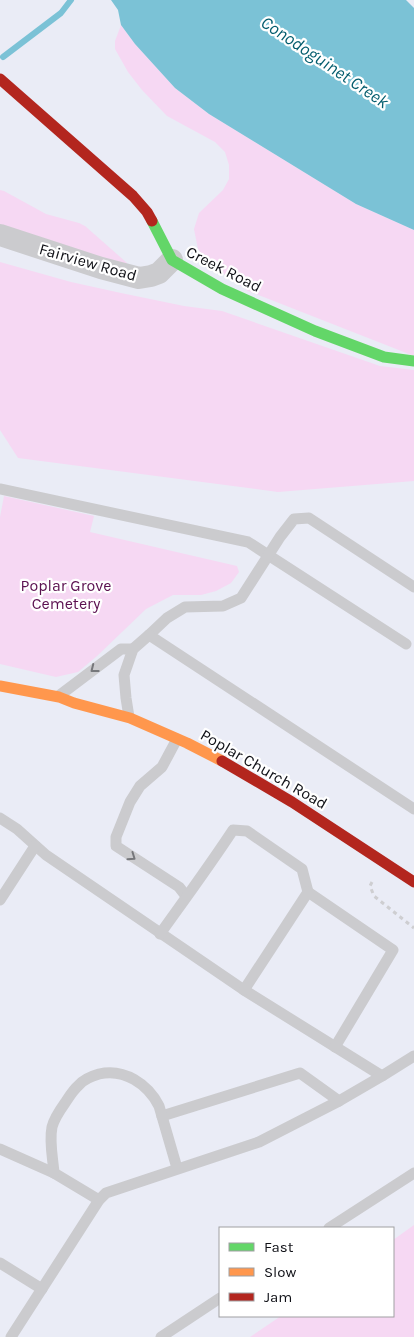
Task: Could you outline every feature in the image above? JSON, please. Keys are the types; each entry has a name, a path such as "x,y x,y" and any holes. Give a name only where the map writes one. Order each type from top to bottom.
{"street":[{"name":"Creek Road","path":"0,79 133,196 147,212 172,260 222,289 315,331 384,357 414,362"},
{"name":"Fairview Road","path":"0,235 101,268 139,278 159,273 172,260"},
{"name":"Poplar Church Road","path":"0,686 58,697 130,718 187,743 240,770 414,882"}],"lane":[{"path":"0,489 248,542 406,644"},
{"path":"130,718 124,675 133,649 167,618 185,607 223,606 241,598 280,537 294,519 309,518 414,587"},
{"path":"149,634 414,809"},
{"path":"58,697 121,649 133,649"},
{"path":"177,739 162,767 140,786 130,802 116,837 116,846 179,887 186,896"},
{"path":"0,818 26,836 46,855 160,934 244,990 382,1076"},
{"path":"160,934 209,867 233,830 247,831 302,869 308,892 393,950 335,1047"},
{"path":"0,900 35,846"},
{"path":"244,990 308,892"},
{"path":"11,1337 99,1200 106,1193 259,1142 339,1101 414,1056"},
{"path":"54,1173 51,1144 52,1127 60,1111 79,1084 87,1079 107,1073 125,1075 135,1080 154,1097 178,1168"},
{"path":"162,1116 300,1073 339,1101"},
{"path":"0,1149 54,1173 99,1200"},
{"path":"331,1227 414,1173"},
{"path":"0,1263 42,1289"},
{"path":"160,1337 219,1299"}],"path":[{"path":"376,876 370,886 372,893 414,928"}],"green space":[{"path":"121,25 135,44 175,88 209,114 356,204 414,230 414,356 248,291 208,263 198,249 194,229 199,213 223,190 229,179 229,165 225,152 215,142 167,116 142,90 128,72 115,49 115,41"},
{"path":"0,190 46,214 85,226 127,263 128,267 0,225"},
{"path":"0,262 71,282 184,306 222,311 380,366 414,370 414,481 278,492 18,458 0,430"},
{"name":"Poplar Grove Cemetery","path":"4,496 94,516 90,532 237,566 239,572 231,583 216,591 201,595 173,595 146,609 78,672 56,677 0,664 0,517"},
{"path":"414,1225 414,1337 250,1337 280,1317 394,1317 394,1239"}],"water":[{"name":"Conodoguinet Creek","path":"111,0 406,0 414,8 414,230 356,204 209,114 175,88 135,44 121,25 118,10"}],"waterway":[{"path":"3,57 61,13 71,0"}],"traffic: fast":[{"path":"152,221 172,260 222,289 315,331 384,357 414,361"}],"traffic: slow":[{"path":"0,686 59,697 130,718 222,761"}],"traffic: jam":[{"path":"0,79 133,196 152,221"},
{"path":"222,761 292,802 414,882"}]}
